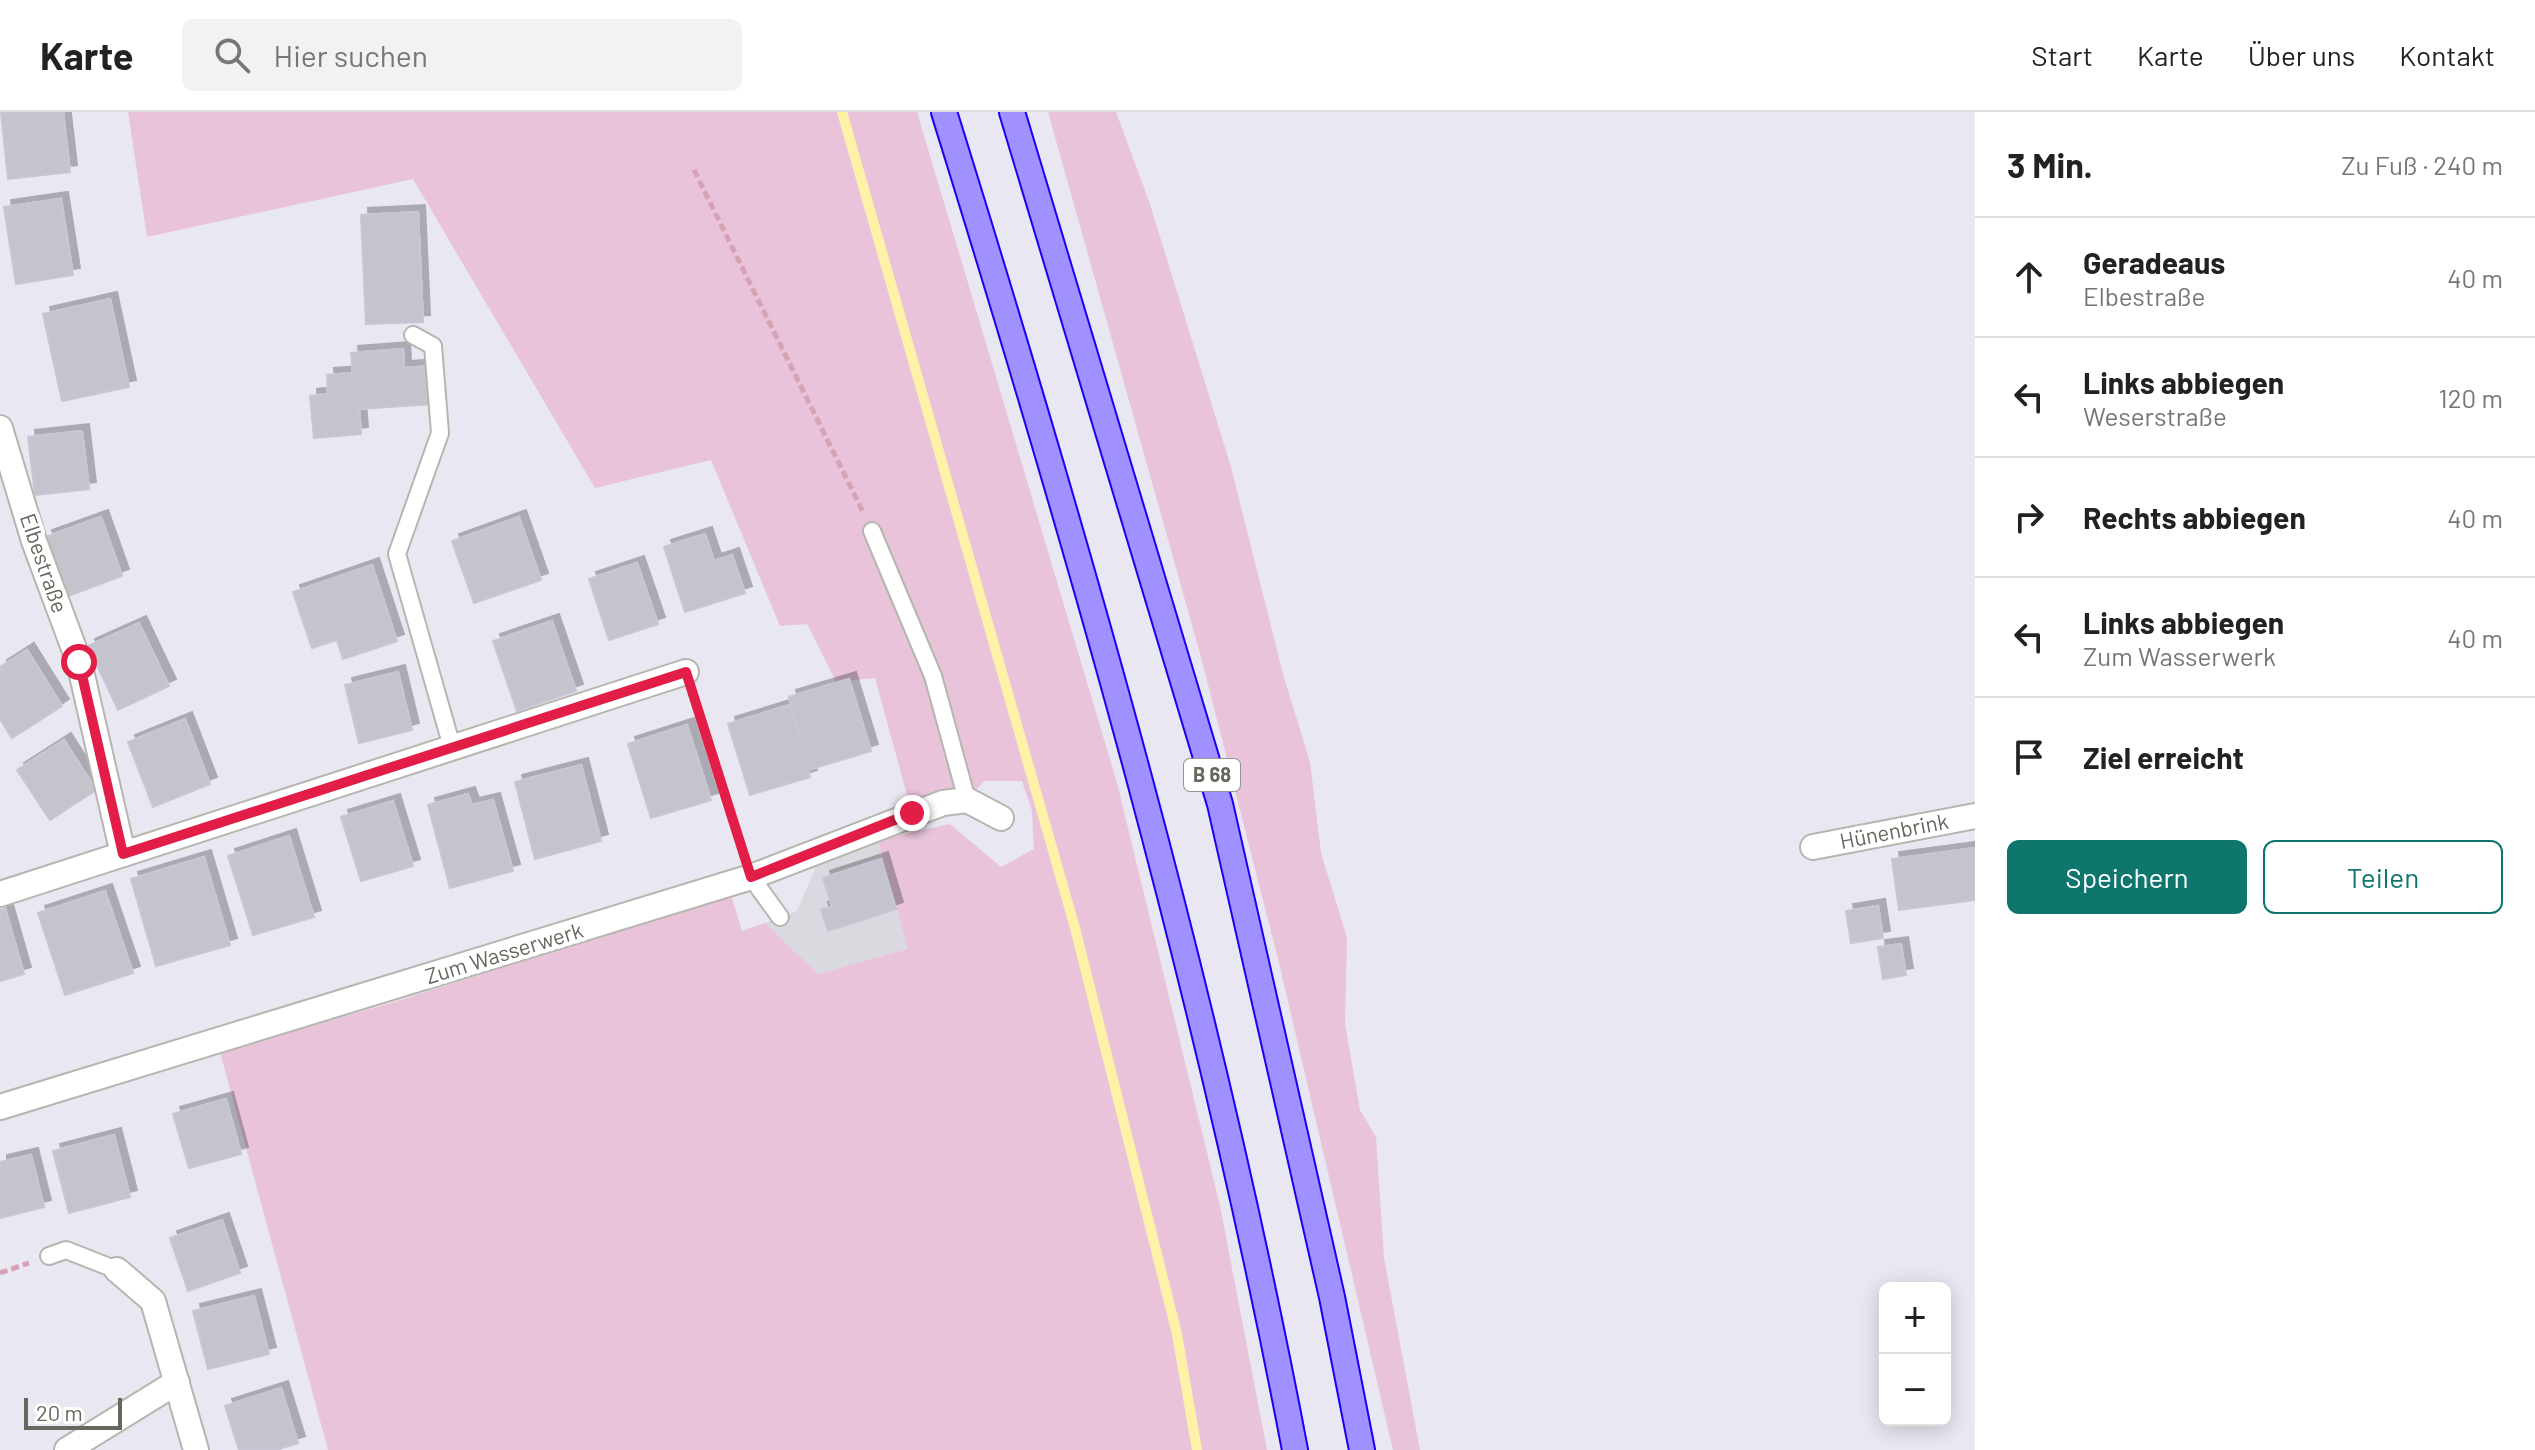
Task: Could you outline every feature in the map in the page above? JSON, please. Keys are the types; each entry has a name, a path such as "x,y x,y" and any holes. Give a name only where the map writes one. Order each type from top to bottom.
{"highway":[{"path":"944,112 1157,840 1269,1313 1295,1450"},
{"name":"B 68","path":"1012,112 1220,804 1332,1297 1362,1450"}],"street":[{"name":"Elbestraße","path":"0,428 34,541 79,662 123,854"},
{"path":"0,894 686,672"},
{"path":"967,800 1001,818"},
{"name":"Zum Wasserwerk","path":"0,1107 751,877 912,813 967,800"},
{"name":"Hünenbrink","path":"1813,847 1975,816"},
{"path":"117,1270 153,1301 196,1450"},
{"path":"67,1450 177,1382"}],"lane":[{"path":"413,335 433,346 440,433 397,554 452,747"},
{"path":"872,531 899,612 933,676 967,800"},
{"path":"751,877 780,917"},
{"path":"49,1256 66,1250 117,1270"}],"path":[{"path":"694,170 872,531"},
{"path":"686,672 751,877"}],"shaded area":[{"path":"128,112 917,112 1117,783 1220,1206 1267,1450 328,1450 220,1052 388,1004 731,895 742,931 765,923 818,974 908,949 878,840 950,824 1001,867 1034,849 1032,811 1022,781 984,781 967,800 912,813 875,678 836,682 807,624 780,626 711,460 595,488 413,179 147,237"},
{"path":"1048,112 1116,112 1149,201 1231,467 1283,674 1310,762 1321,853 1347,938 1345,1024 1360,1110 1376,1137 1384,1258 1420,1450 1393,1450 1279,963 1201,657"},
{"path":"878,840 909,949 818,974 765,923 797,911 817,864"}],"building":[{"path":"1,112 63,112 70,172 8,179"},
{"path":"61,199 73,275 16,284 4,207"},
{"path":"418,212 423,322 366,324 361,215"},
{"path":"110,299 129,387 62,401 43,314"},
{"path":"403,349 404,368 429,366 432,404 359,409 361,434 314,438 310,396 328,394 327,375 353,373 351,353"},
{"path":"82,431 89,489 35,495 28,437"},
{"path":"101,517 122,576 66,597 45,537"},
{"path":"519,517 541,580 474,603 452,541"},
{"path":"705,534 714,561 732,555 745,593 685,612 664,547"},
{"path":"637,563 658,624 609,640 589,579"},
{"path":"372,565 397,641 343,659 337,640 312,648 293,592"},
{"path":"552,621 576,691 517,711 493,641"},
{"path":"139,623 169,686 118,710 88,646"},
{"path":"27,650 62,706 12,738 0,719 0,667"},
{"path":"398,672 412,730 359,743 345,685"},
{"path":"849,679 871,751 811,769 789,697"},
{"path":"789,705 810,777 750,795 728,724"},
{"path":"185,719 210,784 153,807 128,742"},
{"path":"687,725 711,800 651,818 628,744"},
{"path":"64,740 96,790 50,820 17,770"},
{"path":"581,765 601,841 535,859 515,782"},
{"path":"468,794 472,805 493,800 513,871 450,888 428,805"},
{"path":"393,801 413,866 361,881 341,817"},
{"path":"289,836 314,917 253,935 228,856"},
{"path":"1975,848 1975,900 1899,910 1892,859"},
{"path":"204,857 230,945 156,966 131,879"},
{"path":"881,859 896,909 828,931 821,909 832,907 823,878"},
{"path":"105,891 133,973 65,995 38,913"},
{"path":"1878,906 1883,938 1851,943 1846,911"},
{"path":"5,908 24,974 0,981 0,910"},
{"path":"1901,944 1906,975 1883,979 1878,947"},
{"path":"226,1099 241,1154 189,1168 173,1114"},
{"path":"114,1135 130,1197 69,1213 53,1151"},
{"path":"31,1155 44,1207 0,1218 0,1162"},
{"path":"222,1220 240,1273 188,1291 170,1238"},
{"path":"254,1296 269,1354 208,1369 193,1311"},
{"path":"281,1388 298,1443 276,1450 239,1450 225,1406"}],"waterway":[{"path":"842,112 1075,928 1177,1334 1197,1450"}],"route":[{"path":"79,662 123,854 686,672 751,877 912,813"}]}
